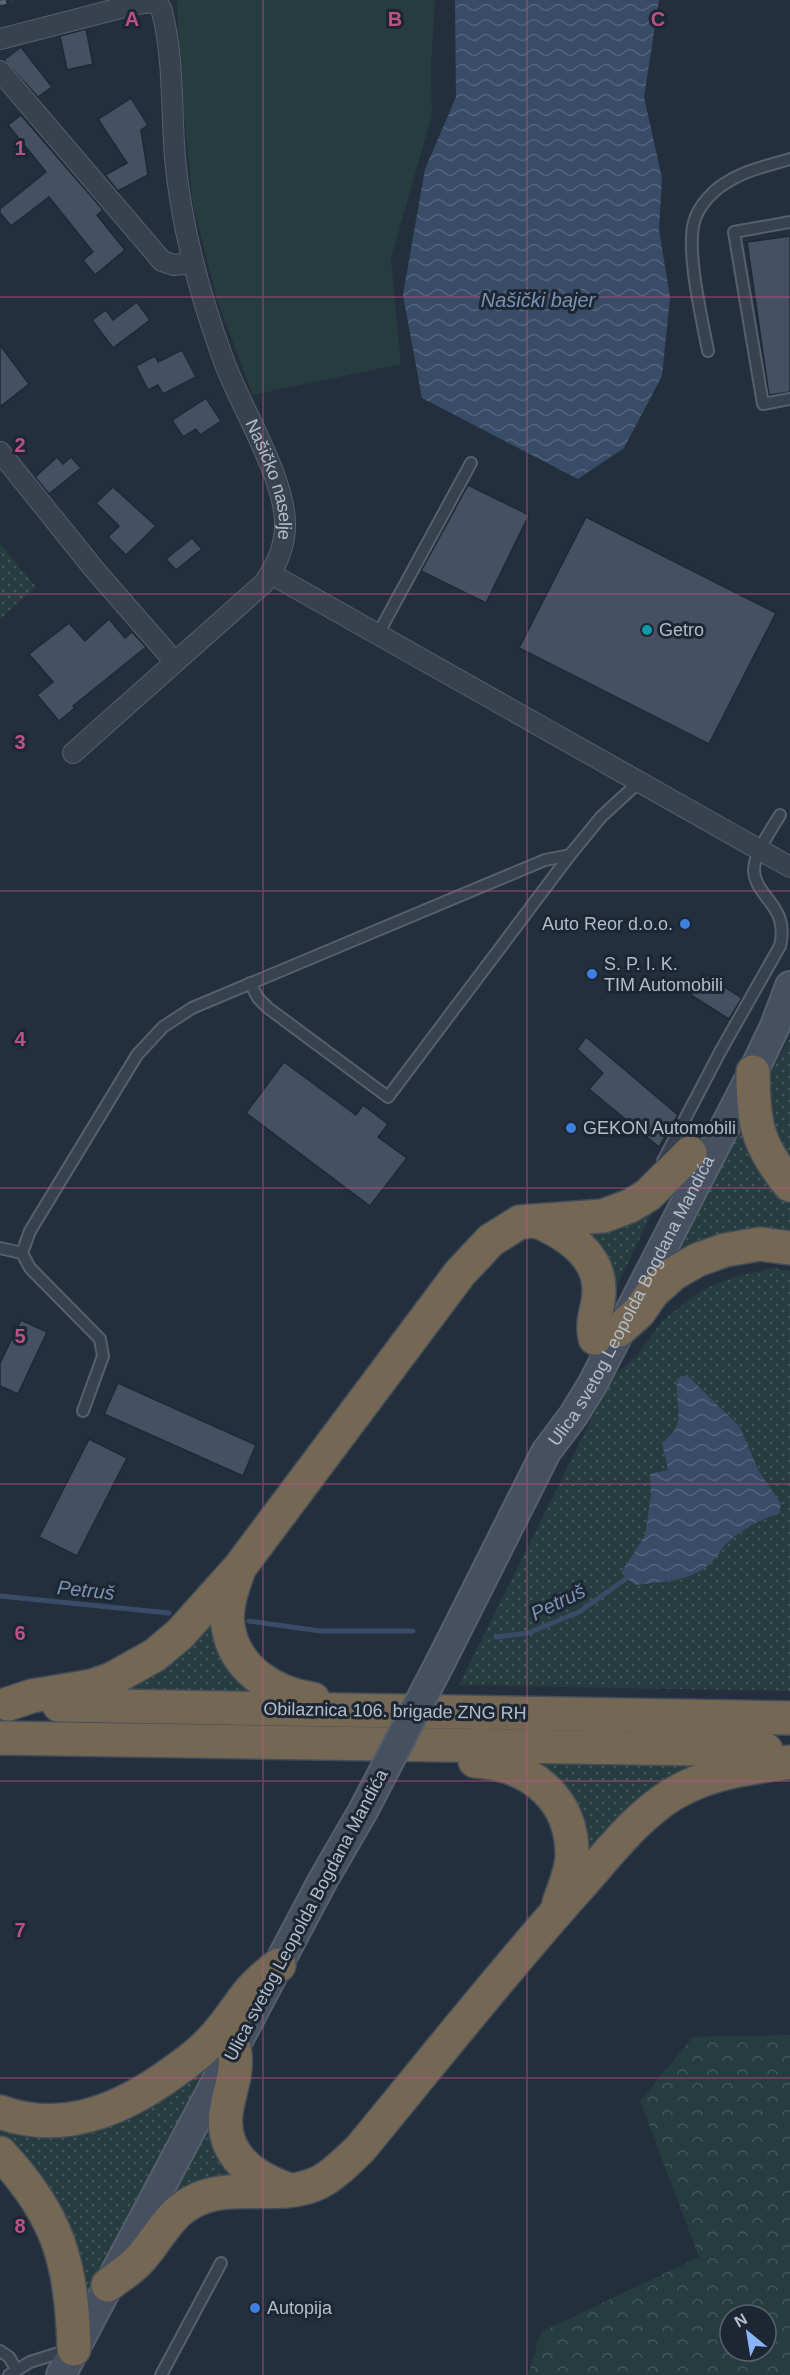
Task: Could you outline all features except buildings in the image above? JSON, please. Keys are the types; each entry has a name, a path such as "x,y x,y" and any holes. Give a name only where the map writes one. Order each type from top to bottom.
{"highway":[{"path":"753,1072 754,1120 760,1139 770,1159 790,1185"},
{"path":"4,1704 32,1696 92,1686 135,1668 155,1655 180,1634 240,1567 479,1250 504,1230 520,1222 603,1216 630,1206 648,1195 676,1159"},
{"path":"537,1221 561,1231 585,1252 598,1278 599,1290 592,1324 607,1334 639,1312 653,1292 673,1274 697,1260 724,1250 760,1244 790,1248"},
{"path":"240,1567 231,1592 228,1626 240,1658 252,1673 266,1683 297,1697 361,1710"},
{"name":"Obilaznica 106. brigade ZNG RH","path":"4,1704 790,1718"},
{"path":"756,1717 790,1706"},
{"name":"Obilaznica 106. brigade ZNG RH","path":"0,1738 790,1750"},
{"path":"0,1754 41,1751 81,1739"},
{"path":"422,1745 449,1756 491,1762 517,1769 548,1791 559,1806 571,1838 572,1860 556,1912"},
{"path":"108,2284 140,2260 163,2226 177,2212 194,2201 212,2194 232,2191 292,2190 321,2182 360,2150 556,1912 632,1827 673,1794 697,1781 744,1767 790,1762"},
{"path":"0,2112 36,2120 61,2121 82,2118 124,2103 182,2066 206,2046 260,1980 279,1965"},
{"path":"234,2048 236,2073 226,2116 231,2144 243,2165 254,2175 292,2190"},
{"path":"0,2153 32,2189 54,2229 70,2284 68,2362"}],"main road":[{"name":"Ulica svetog Leopolda Bogdana Mandića","path":"68,2362 323,1880 363,1811 546,1452 573,1416 592,1384 607,1334 676,1159 762,1017 776,996 790,984"},
{"name":"Ulica svetog Leopolda Bogdana Mandića","path":"607,1334 753,1072 775,1026 790,984"}],"street":[{"name":"Našičko naselje","path":"0,39 136,4 153,2 158,4 163,15 168,49 175,160 192,263 223,360 270,466 284,511 283,540 271,574 263,584 174,661 74,753"},
{"path":"0,71 157,256 162,261 174,265 192,263"},
{"path":"0,453 94,569 174,661"},
{"path":"271,574 790,867"}],"lane":[{"path":"708,351 692,258 693,222 707,198 728,181 790,159"},
{"path":"790,222 734,232 763,404 790,399"},
{"path":"378,634 471,463"},
{"path":"250,983 258,998 267,1008 388,1097 570,855 601,817 640,782"},
{"path":"676,1159 725,1043 780,946 783,933 782,924 756,878 755,862 780,815"},
{"path":"83,1411 103,1356 100,1339 30,1268 22,1253 30,1231 137,1055 163,1027 192,1008 545,860 570,855"},
{"path":"1,1252 22,1253"},
{"path":"161,2375 220,2263"},
{"path":"0,2351 9,2357 12,2372 46,2355 68,2362"}],"green space":[{"path":"177,0 435,0 431,67 432,115 391,259 401,364 253,395 218,303 193,205 180,75"},
{"path":"0,544 36,587 0,619"},
{"path":"790,1038 790,1167 772,1117 767,1090 773,1070"},
{"path":"741,1110 790,1199 790,1238 658,1271"},
{"path":"659,1198 611,1298 573,1224"},
{"path":"774,1268 790,1271 790,1691 459,1685 612,1378 638,1354 663,1320 702,1290 737,1276"},
{"path":"211,1609 268,1696 89,1693"},
{"path":"726,1758 584,1876 518,1760"},
{"path":"790,2035 790,2375 528,2375 541,2332 699,2257 640,2101 693,2037"},
{"path":"212,2054 220,2060 88,2298 77,2289 0,2144 0,2121 58,2130"},
{"path":"211,2112 217,2156 229,2170 220,2187 159,2213"}],"water":[{"name":"Našički bajer","path":"455,0 659,0 644,97 662,178 659,230 670,297 662,376 624,448 578,479 422,398 403,295 425,169 456,97"},
{"path":"687,1375 740,1427 758,1470 781,1504 779,1514 739,1533 727,1543 709,1565 690,1576 635,1585 621,1573 645,1535 651,1495 650,1474 668,1470 662,1443 670,1436 678,1421 677,1379"}],"waterway":[{"name":"Petruš","path":"496,1637 528,1633 579,1612 627,1578"},
{"name":"Petruš","path":"0,1596 169,1613"},
{"name":"Petruš","path":"249,1621 320,1631 413,1631"}],"railway":[{"path":"0,3 12,0"}],"place":[{"name":"Getro","path":"647,630"},
{"name":"Auto Reor d.o.o.","path":"685,924"},
{"name":"S. P. I. K. TIM Automobili","path":"592,974"},
{"name":"GEKON Automobili","path":"571,1128"},
{"name":"Autopija","path":"255,2308"}]}
